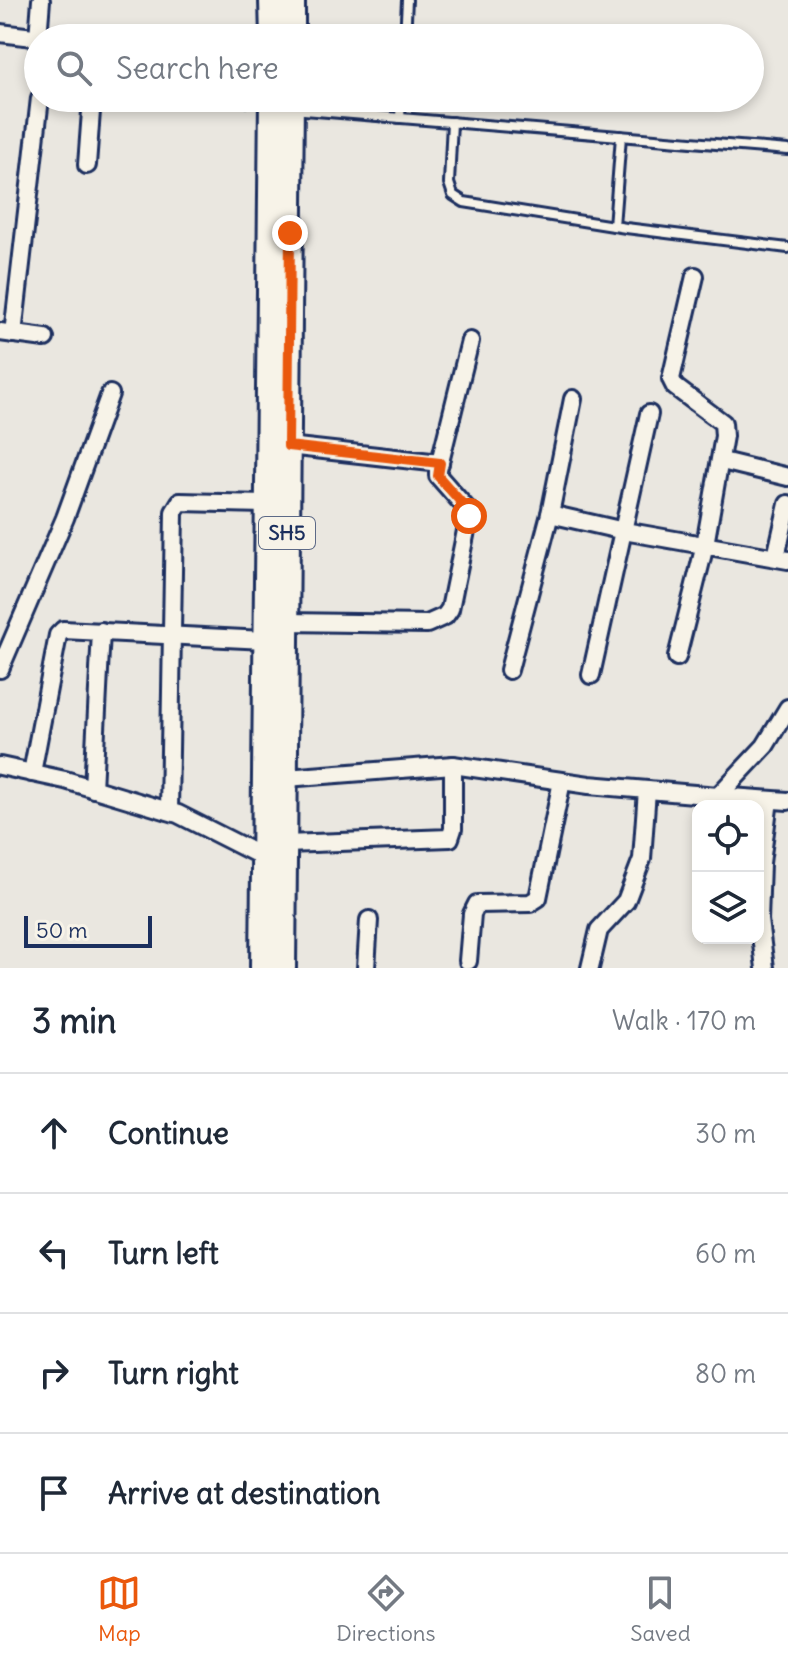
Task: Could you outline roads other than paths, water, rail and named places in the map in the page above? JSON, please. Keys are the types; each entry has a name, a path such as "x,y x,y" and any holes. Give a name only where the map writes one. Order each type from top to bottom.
{"main road":[{"path":"272,0 273,24"},
{"path":"292,0 292,24"},
{"name":"SH5","path":"283,968 288,446 285,112"},
{"name":"SH5","path":"263,968 268,504 285,112"}],"street":[{"path":"40,24 41,0"},
{"path":"0,33 24,36"},
{"path":"38,112 6,333 45,338"},
{"path":"87,165 91,112"},
{"path":"677,657 722,461 723,423 675,387 671,379 695,276"},
{"path":"286,622 427,624 445,616 450,609 469,516 467,509 438,476 470,341"},
{"path":"0,669 65,518 110,394"},
{"path":"509,670 550,514 573,399"},
{"path":"591,675 649,414"},
{"path":"288,446 440,463"},
{"path":"722,461 788,477"},
{"path":"169,811 176,505 185,501 268,504"},
{"path":"550,514 624,531 782,558 788,504"},
{"path":"32,773 58,635 66,629 267,640"},
{"path":"93,789 101,631"},
{"path":"718,796 765,746 788,708"},
{"path":"286,778 453,765 562,781 788,801"},
{"path":"285,844 450,838 453,829 453,765"},
{"path":"0,766 169,811 265,858"},
{"path":"468,961 473,908 484,903 530,903 538,898 562,781"},
{"path":"590,968 599,930 626,901 642,859 647,790"},
{"path":"765,968 759,920 761,863 769,800"},
{"path":"366,968 369,920"}],"lane":[{"path":"406,24 407,0"},
{"path":"357,112 788,150"},
{"path":"400,112 400,118"},
{"path":"452,122 449,183 453,195 464,202 614,226 788,248"},
{"path":"614,226 621,136"}]}
